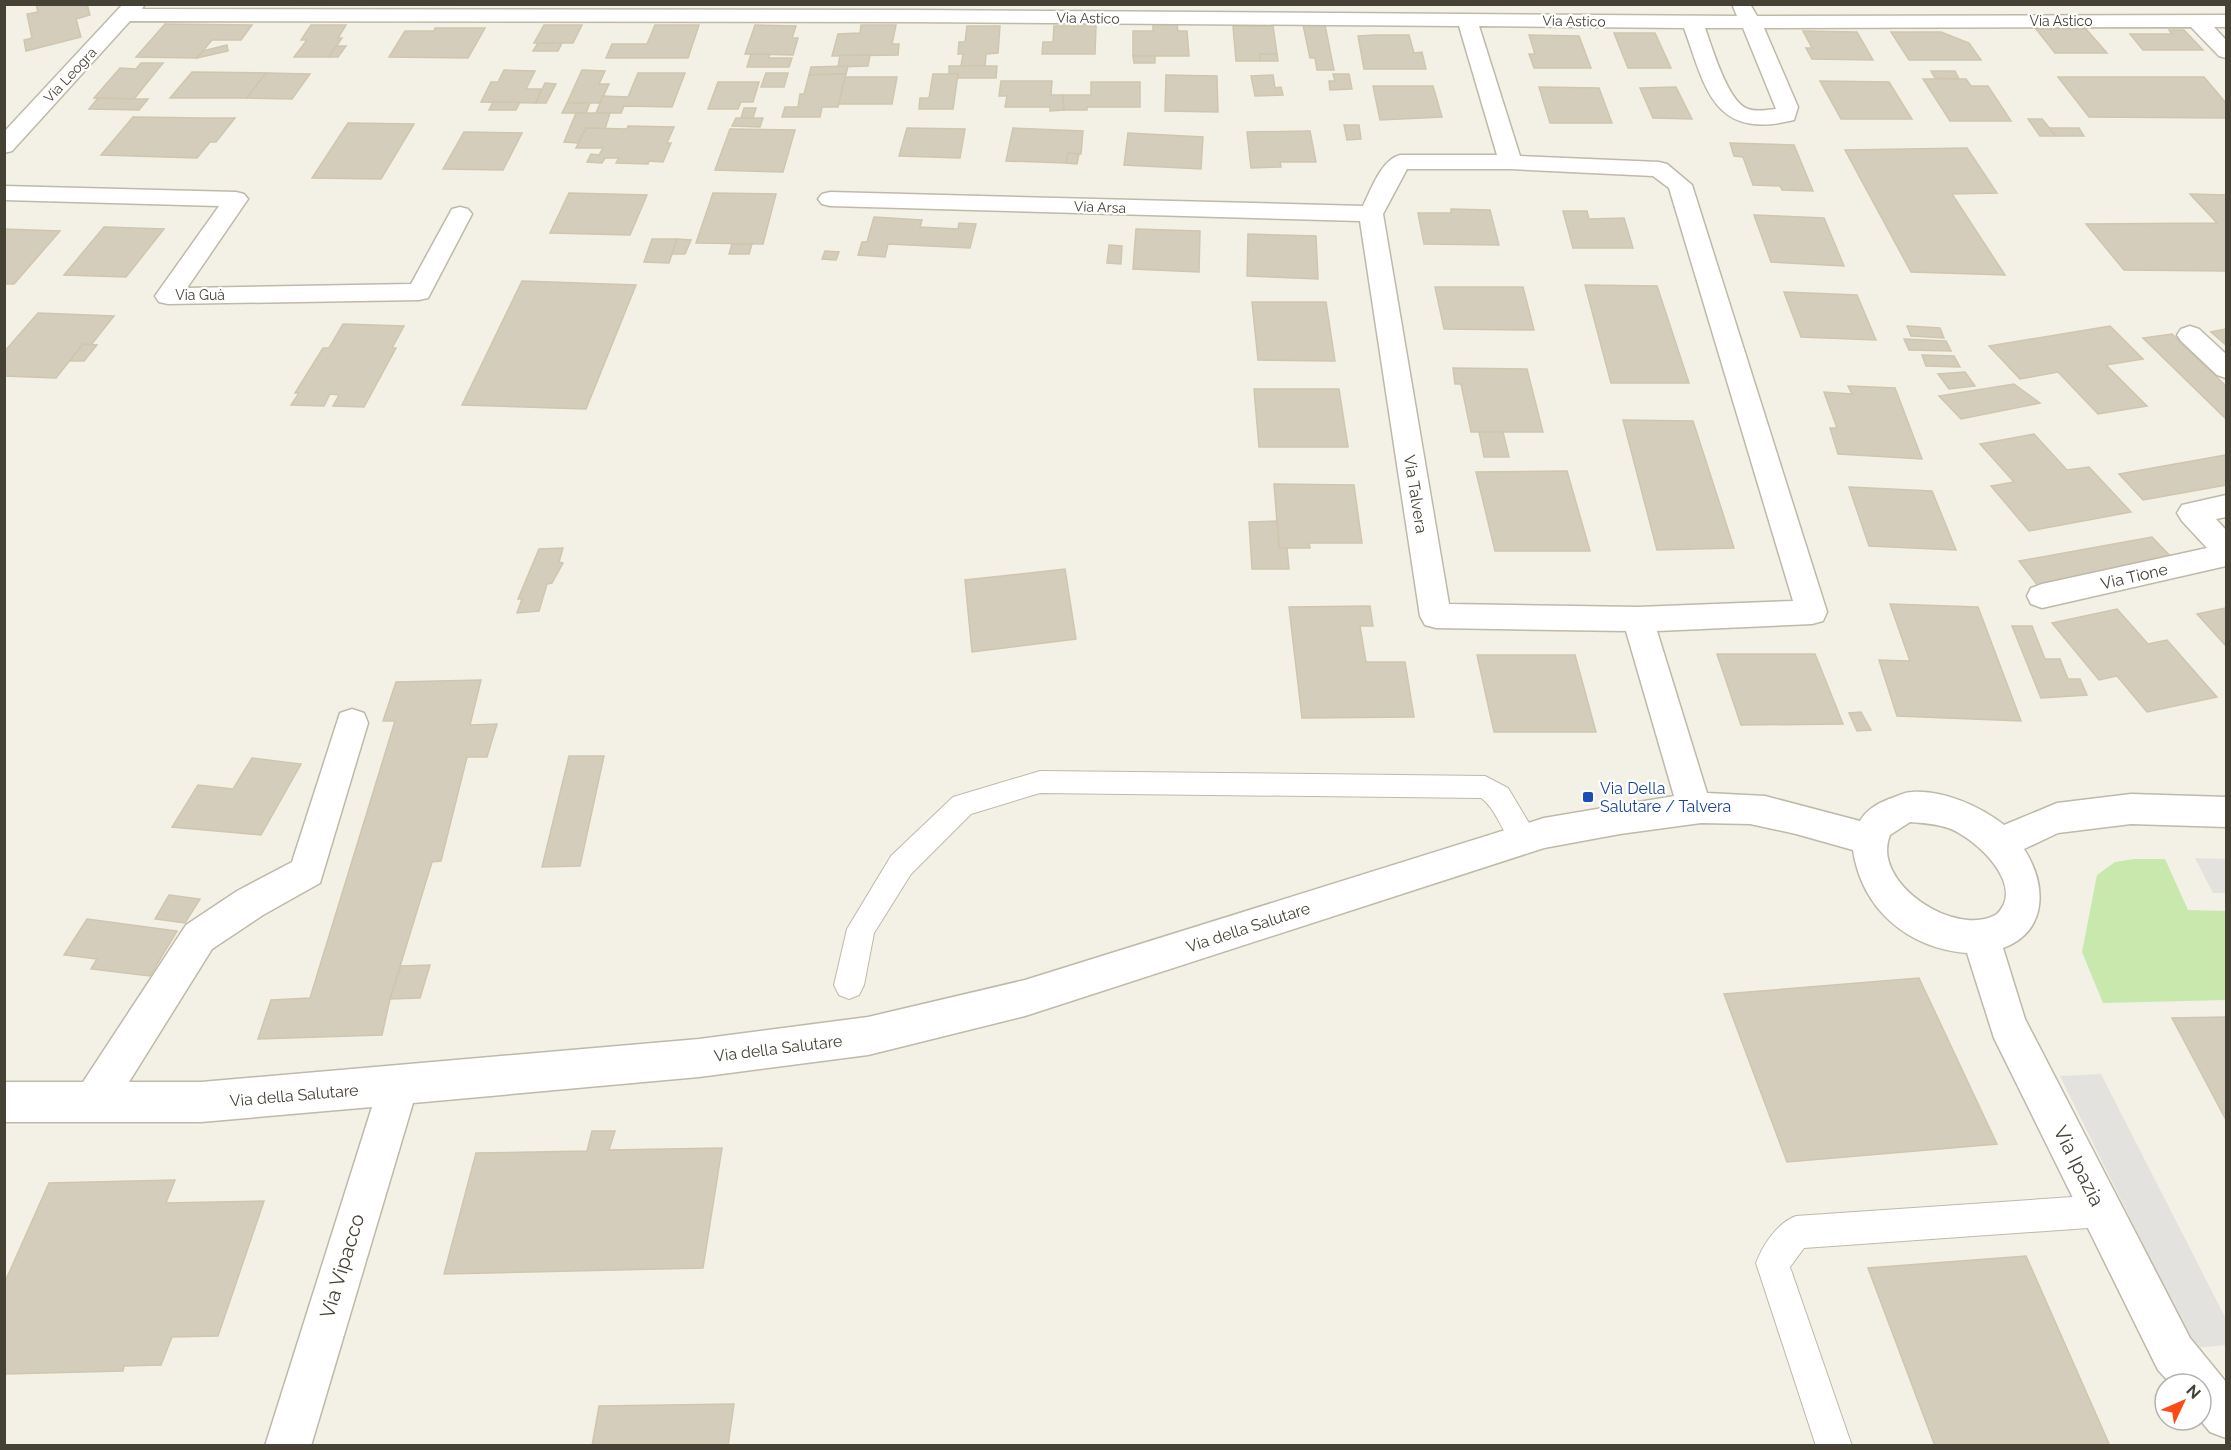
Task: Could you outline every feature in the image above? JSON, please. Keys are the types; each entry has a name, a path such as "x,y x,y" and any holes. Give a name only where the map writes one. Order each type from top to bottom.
{"street":[{"name":"Via Astico","path":"130,10 912,10 1692,22 1746,13 2226,21"},
{"name":"Via Leogra","path":"4,146 130,10"},
{"path":"1692,22 1723,97 1735,112 1757,117 1786,115 1787,107 1746,13"},
{"path":"1467,20 1511,162"},
{"path":"2196,21 2226,52"},
{"path":"1371,214 1389,177 1400,162 1511,162 1659,169 1680,185"},
{"path":"1389,177 1680,185"},
{"name":"Via Talvera","path":"1371,214 1436,616 1638,619 1812,612 1680,185"},
{"name":"Via Guà","path":"4,193 236,199 168,296 419,292 460,214"},
{"name":"Via Arsa","path":"830,199 1371,214"},
{"path":"2190,335 2226,369"},
{"path":"2226,506 2192,513 2226,548"},
{"name":"Via Tione","path":"2042,596 2226,555"},
{"path":"1638,619 1695,810"},
{"path":"93,1103 199,937 250,903 307,872 352,723"},
{"path":"1910,807 1933,808 1957,815 1980,827 2000,844 2014,864 2023,884 2023,904 2016,920 2002,932 1981,938 1954,935 1925,925 1900,908 1881,886 1871,862 1870,840 1877,824 1892,813 1910,807"},
{"name":"Via della Salutare","path":"4,1102 201,1102 699,1059 868,1036 1025,998 1524,838 1607,821 1695,810 1747,809 1827,826 1870,840"},
{"path":"2000,844 2029,828 2057,818 2131,809 2226,812"},
{"name":"Via Ipazia","path":"1981,938 2008,1025 2174,1354 2189,1372"},
{"name":"Via Vipacco","path":"288,1446 398,1086"},
{"name":"Via Ipazia","path":"2213,1400 2226,1416"}],"lane":[{"path":"849,985 861,929 901,865 962,805 1040,782 1485,787 1499,796 1524,838"},
{"path":"1834,1446 1772,1263 1796,1232 2102,1211"}],"green space":[{"path":"2134,859 2165,859 2188,910 2226,911 2226,1000 2103,1003 2082,952 2097,875 2115,862"}],"shaded area":[{"path":"2195,858 2226,859 2226,893 2213,893"},
{"path":"2101,1074 2226,1319 2226,1345 2194,1348 2060,1076"}],"building":[{"path":"36,4 87,4 90,15 76,19 81,37 26,51 24,40 32,38 27,14 38,12"},
{"path":"165,24 252,25 241,40 212,40 197,58 136,57"},
{"path":"1153,24 1177,24 1178,31 1187,31 1189,56 1133,56 1133,31 1153,31"},
{"path":"311,25 346,25 338,38 342,38 329,57 294,57 307,40 301,40"},
{"path":"544,25 582,25 573,43 534,43"},
{"path":"655,25 699,25 688,58 606,58 612,44 647,44"},
{"path":"755,25 796,26 792,38 798,38 793,55 745,54"},
{"path":"861,25 896,25 892,44 899,44 898,55 832,56 838,34 860,33"},
{"path":"1303,25 1325,25 1334,70 1317,70 1315,58 1310,58"},
{"path":"967,26 1000,26 998,53 986,54 985,66 961,66 963,54 958,54 959,42 965,42"},
{"path":"1054,26 1096,26 1095,54 1042,54 1043,42 1053,42"},
{"path":"1233,26 1273,26 1277,54 1260,54 1260,61 1236,61"},
{"path":"435,28 485,28 468,58 389,57 405,31 434,31"},
{"path":"2036,29 2086,29 2107,53 2055,53"},
{"path":"2169,30 2184,30 2203,50 2143,50 2130,34 2172,34"},
{"path":"1803,31 1857,32 1873,60 1812,59 1806,48 1812,48"},
{"path":"1891,32 1941,32 1969,43 1981,60 1909,60"},
{"path":"1614,33 1655,33 1671,68 1628,68"},
{"path":"1409,35 1414,53 1422,52 1426,69 1364,69 1358,36"},
{"path":"1529,35 1579,36 1591,68 1534,68 1529,54 1535,54"},
{"path":"538,43 562,43 558,51 533,51"},
{"path":"227,45 228,51 197,58 203,51"},
{"path":"336,46 346,46 338,57 329,57"},
{"path":"751,54 770,54 768,58 792,58 789,67 747,67"},
{"path":"1260,54 1277,54 1278,61 1260,61"},
{"path":"840,55 870,55 868,66 838,67"},
{"path":"1133,56 1155,56 1155,63 1134,63"},
{"path":"141,63 163,63 134,99 94,98 120,68 136,69"},
{"path":"848,66 846,74 809,75 811,67"},
{"path":"949,66 997,66 996,78 957,78 958,74 949,74"},
{"path":"504,70 535,71 526,89 541,89 536,103 481,102 491,82 498,82"},
{"path":"582,70 605,71 599,84 609,84 600,103 567,103"},
{"path":"1931,71 1955,71 1959,79 1935,78"},
{"path":"192,72 266,73 247,98 170,98"},
{"path":"266,73 310,74 292,99 247,98"},
{"path":"638,73 685,73 672,107 624,106 621,113 596,113 603,96 628,97"},
{"path":"766,73 788,73 784,87 761,87"},
{"path":"846,74 838,107 822,107 820,117 782,117 785,107 798,107 800,94 804,94 809,75"},
{"path":"933,74 958,74 953,109 919,109 920,98 929,98"},
{"path":"1333,74 1349,74 1352,89 1330,90 1329,81 1335,81"},
{"path":"1166,75 1217,76 1218,112 1165,111"},
{"path":"1273,75 1275,88 1281,87 1283,95 1255,96 1251,76"},
{"path":"845,77 897,77 892,104 839,104"},
{"path":"2058,77 2204,77 2226,103 2226,118 2089,117"},
{"path":"1923,79 1966,79 1971,86 1988,86 2011,121 1950,121"},
{"path":"1001,81 1052,81 1051,95 1063,95 1064,110 1050,111 1050,107 1005,107 1007,96 999,96"},
{"path":"1820,81 1889,82 1912,119 1841,119"},
{"path":"718,82 759,82 753,102 741,102 738,109 708,109"},
{"path":"1091,82 1140,82 1140,107 1087,107 1087,110 1064,110 1063,95 1091,95"},
{"path":"545,83 556,84 546,103 536,103"},
{"path":"1373,86 1433,86 1442,117 1380,120"},
{"path":"1539,87 1599,88 1612,123 1550,123"},
{"path":"1676,87 1692,119 1653,118 1640,88"},
{"path":"98,98 148,99 139,110 89,109"},
{"path":"493,102 520,102 516,110 489,110"},
{"path":"567,103 590,103 586,113 562,113"},
{"path":"744,108 756,108 753,118 741,118"},
{"path":"576,113 610,113 605,129 586,128 578,143 564,142"},
{"path":"133,117 235,118 216,142 210,142 197,158 101,155"},
{"path":"736,118 763,118 760,127 732,126"},
{"path":"2028,119 2042,119 2056,136 2040,136"},
{"path":"348,123 414,124 381,179 312,178"},
{"path":"1344,125 1359,125 1361,139 1347,140"},
{"path":"628,126 674,127 667,143 671,143 663,162 616,163 619,158 605,158 602,163 587,162 591,154 599,155 603,148 576,148 586,128 627,129"},
{"path":"907,128 965,129 960,158 899,156"},
{"path":"1013,128 1083,131 1081,154 1068,153 1066,163 1006,161"},
{"path":"2049,128 2079,128 2084,136 2056,136"},
{"path":"730,129 795,130 783,172 715,170"},
{"path":"1310,131 1316,162 1280,162 1281,167 1251,168 1247,132"},
{"path":"464,132 522,133 503,170 443,169"},
{"path":"1128,133 1203,137 1201,169 1124,165"},
{"path":"1730,143 1794,145 1813,191 1782,190 1780,186 1753,185 1743,157 1734,156"},
{"path":"1967,148 1997,193 1952,194 2005,275 1911,272 1845,150"},
{"path":"1068,153 1079,154 1077,164 1066,163"},
{"path":"569,193 647,195 630,235 550,233"},
{"path":"713,193 776,194 763,244 696,243"},
{"path":"2190,194 2226,195 2226,271 2124,270 2086,224 2217,223"},
{"path":"1451,209 1490,210 1499,245 1424,244 1418,213 1451,213"},
{"path":"1563,211 1587,211 1589,219 1624,218 1633,248 1573,248"},
{"path":"1754,215 1824,218 1844,266 1771,262"},
{"path":"874,217 922,220 920,227 958,229 959,223 976,224 970,248 888,244 885,257 858,255 862,242 867,242"},
{"path":"104,227 164,229 126,277 64,275"},
{"path":"4,229 60,231 14,284 4,284"},
{"path":"1136,229 1200,231 1199,272 1133,269"},
{"path":"1248,234 1316,236 1318,279 1247,276"},
{"path":"652,239 677,239 669,263 644,262"},
{"path":"677,239 691,240 685,254 672,254"},
{"path":"732,244 752,244 749,254 729,254"},
{"path":"1109,245 1122,246 1121,264 1107,263"},
{"path":"825,251 839,252 836,260 822,259"},
{"path":"522,281 636,285 586,409 462,405"},
{"path":"1585,285 1657,286 1689,383 1611,383"},
{"path":"1435,287 1523,287 1534,330 1444,329"},
{"path":"1784,292 1857,295 1876,340 1801,337"},
{"path":"1252,302 1326,302 1335,361 1258,360"},
{"path":"38,313 114,316 91,345 83,344 56,378 4,376 4,352"},
{"path":"343,324 404,326 392,348 396,348 364,407 333,406 339,395 330,394 324,406 291,405 299,393 295,393 323,348 329,348"},
{"path":"1907,326 1940,328 1944,338 1911,336"},
{"path":"2110,326 2143,359 2106,365 2147,406 2098,414 2058,372 2020,379 1989,346"},
{"path":"2226,329 2226,345 2211,332"},
{"path":"2172,334 2226,386 2226,419 2143,338"},
{"path":"1904,339 1946,341 1951,351 1909,350"},
{"path":"83,344 97,345 84,361 70,361"},
{"path":"1922,355 1954,356 1960,367 1926,366"},
{"path":"1453,368 1527,369 1543,432 1471,432 1461,384 1455,384"},
{"path":"1965,372 1975,386 1949,389 1938,374"},
{"path":"2014,384 2040,403 1961,419 1939,396"},
{"path":"1848,386 1895,388 1922,459 1838,454 1830,428 1837,428 1824,392 1852,394"},
{"path":"1254,389 1339,389 1348,447 1259,447"},
{"path":"1623,420 1693,421 1734,548 1657,550"},
{"path":"1479,432 1503,432 1509,457 1484,457"},
{"path":"2034,434 2067,470 2089,467 2131,512 2029,531 1991,486 2014,482 1980,444"},
{"path":"2226,455 2226,485 2143,500 2119,474"},
{"path":"1567,471 1590,551 1495,551 1476,472"},
{"path":"1274,484 1354,485 1362,543 1309,543 1310,548 1279,548"},
{"path":"1849,487 1932,491 1956,550 1869,546"},
{"path":"1277,521 1279,548 1287,548 1289,569 1252,569 1249,522"},
{"path":"2152,537 2175,561 2039,587 2019,561"},
{"path":"563,548 559,562 563,563 552,583 547,584 539,611 517,613 522,599 518,599 539,549"},
{"path":"1065,569 1076,639 972,652 965,580"},
{"path":"1890,604 1978,607 2021,721 1897,716 1879,660 1910,661"},
{"path":"1370,606 1373,626 1360,626 1366,662 1405,662 1414,717 1302,718 1289,607"},
{"path":"2226,608 2226,646 2197,614"},
{"path":"2117,609 2148,644 2167,640 2217,697 2147,712 2117,676 2099,680 2052,623"},
{"path":"2012,626 2032,626 2045,659 2060,659 2068,679 2080,679 2087,695 2041,698"},
{"path":"1717,654 1815,654 1843,724 1741,725"},
{"path":"1477,655 1575,655 1596,732 1494,732"},
{"path":"481,680 470,725 497,724 487,757 467,757 441,861 432,862 390,999 382,1035 258,1039 271,1000 310,998 395,721 383,721 396,682"},
{"path":"1861,712 1871,730 1857,731 1849,713"},
{"path":"569,756 604,756 580,866 542,867"},
{"path":"252,758 301,764 261,835 172,827 198,785 233,789"},
{"path":"169,895 200,899 185,923 155,919"},
{"path":"87,919 177,931 150,976 91,969 97,959 64,955"},
{"path":"430,965 420,998 390,999 401,966"},
{"path":"1919,978 1997,1144 1787,1162 1724,994"},
{"path":"2226,1017 2226,1120 2172,1018"},
{"path":"592,1131 615,1131 609,1150 722,1148 703,1268 444,1274 476,1153 587,1151"},
{"path":"175,1180 166,1203 264,1201 218,1336 172,1337 161,1365 124,1366 123,1371 4,1374 4,1284 49,1183"},
{"path":"2026,1256 2110,1446 1935,1446 1868,1268"},
{"path":"734,1404 728,1446 592,1446 599,1406"}],"place":[{"name":"Via Della Salutare / Talvera","path":"1588,797"}]}
